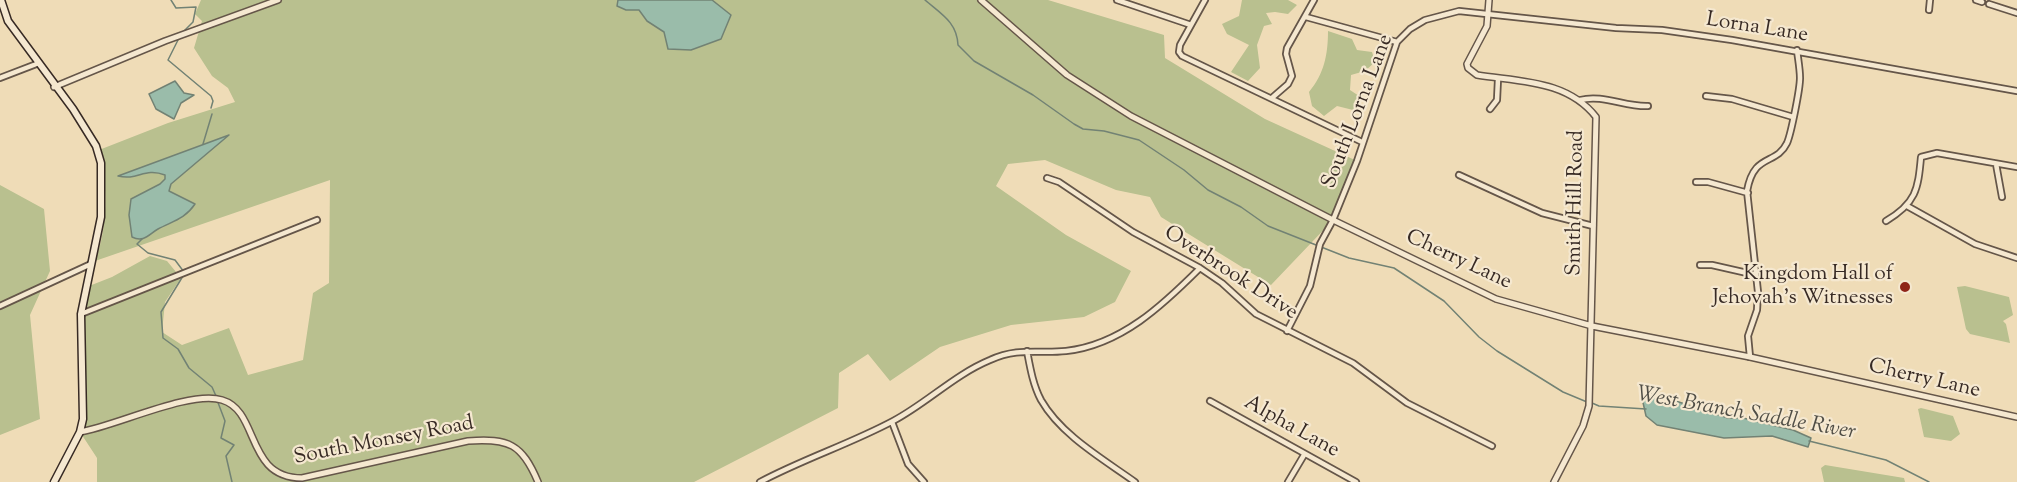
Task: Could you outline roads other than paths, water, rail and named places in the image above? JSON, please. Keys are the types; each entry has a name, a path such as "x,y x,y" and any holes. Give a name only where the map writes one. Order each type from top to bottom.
{"main road":[{"path":"1,2 8,21 40,62 54,87 73,109 96,146 101,163 101,217 81,314 83,419 80,432 54,482"}],"street":[{"path":"54,87 165,41 278,0"},
{"name":"Cherry Lane","path":"981,0 1052,64 1131,116 1333,220 1496,299 1592,326 1750,357 2017,417"},
{"path":"1118,0 1191,25"},
{"path":"1205,0 1180,45 1179,52 1182,56 1274,97 1362,141"},
{"path":"1274,97 1288,84 1292,76 1286,54 1287,48 1314,0"},
{"path":"1488,0 1491,14"},
{"path":"1929,10 1930,0"},
{"path":"1989,4 2017,13"},
{"name":"South Lorna Lane","path":"1287,331 1310,286 1320,244 1333,220 1357,161 1397,42 1410,27 1434,15 1460,11 1491,14"},
{"name":"Lorna Lane","path":"1491,14 1662,30 1797,50 2017,91"},
{"name":"Smith Hill Road","path":"1491,14 1485,31 1467,64 1468,68 1477,75 1553,88 1580,100 1596,117 1592,326 1589,335 1587,420 1561,465 1554,482"},
{"path":"1306,17 1397,42"},
{"path":"1750,357 1748,336 1757,310 1748,193 1749,175 1753,167 1782,150 1787,143 1800,79 1797,50"},
{"path":"0,78 40,62"},
{"path":"1490,109 1497,100 1498,79"},
{"path":"1706,96 1732,99 1793,117"},
{"path":"1580,100 1594,97 1636,106 1648,106"},
{"path":"1886,221 1903,211 1917,192 1921,157 1937,153 2017,167"},
{"path":"1996,164 2002,197"},
{"path":"1459,175 1542,213 1593,226"},
{"name":"Overbrook Drive","path":"1047,178 1059,182 1133,232 1200,268 1222,283 1256,314 1353,363 1407,403 1492,446"},
{"path":"1696,182 1708,182 1748,193"},
{"path":"1907,206 1976,244 2017,258"},
{"path":"81,314 317,220"},
{"path":"0,306 91,264"},
{"path":"1700,266 1712,265 1756,275"},
{"path":"760,482 892,422 982,363 1005,354 1072,350 1110,337 1143,319 1200,268"},
{"path":"1027,351 1030,373 1042,402 1059,422 1135,482"},
{"name":"South Monsey Road","path":"80,432 115,425 171,406 213,398 224,400 233,407 268,464 278,474 288,478 302,478 468,441 492,440 508,443 518,451 530,464 538,482"},
{"name":"Alpha Lane","path":"1210,401 1356,482"},
{"path":"892,422 908,464 924,482"},
{"path":"1288,482 1304,455"}],"waterway":[{"path":"171,0 176,8 196,7 193,22 182,33"},
{"name":"West Branch Saddle River","path":"925,0 951,24 955,30 958,45 974,61 1033,95 1074,124 1083,129 1104,131 1139,140 1184,170 1208,190 1241,207 1268,226 1349,258 1394,268 1444,301 1479,337 1497,351 1563,392 1587,402"},
{"path":"179,38 168,60 211,96 213,101 211,108"},
{"path":"203,144 212,114"},
{"path":"142,239 137,244 148,253 175,260 184,272"},
{"path":"183,276 161,312 163,338 178,349 189,368 212,387 216,396"},
{"path":"217,400 225,421 221,438 234,445 226,456 232,482"},
{"name":"West Branch Saddle River","path":"1592,403 1599,406 1646,409"},
{"name":"West Branch Saddle River","path":"1809,441 1886,460 1929,482"}],"place":[{"name":"Kingdom Hall of Jehovah’s Witnesses","path":"1905,287"}]}
